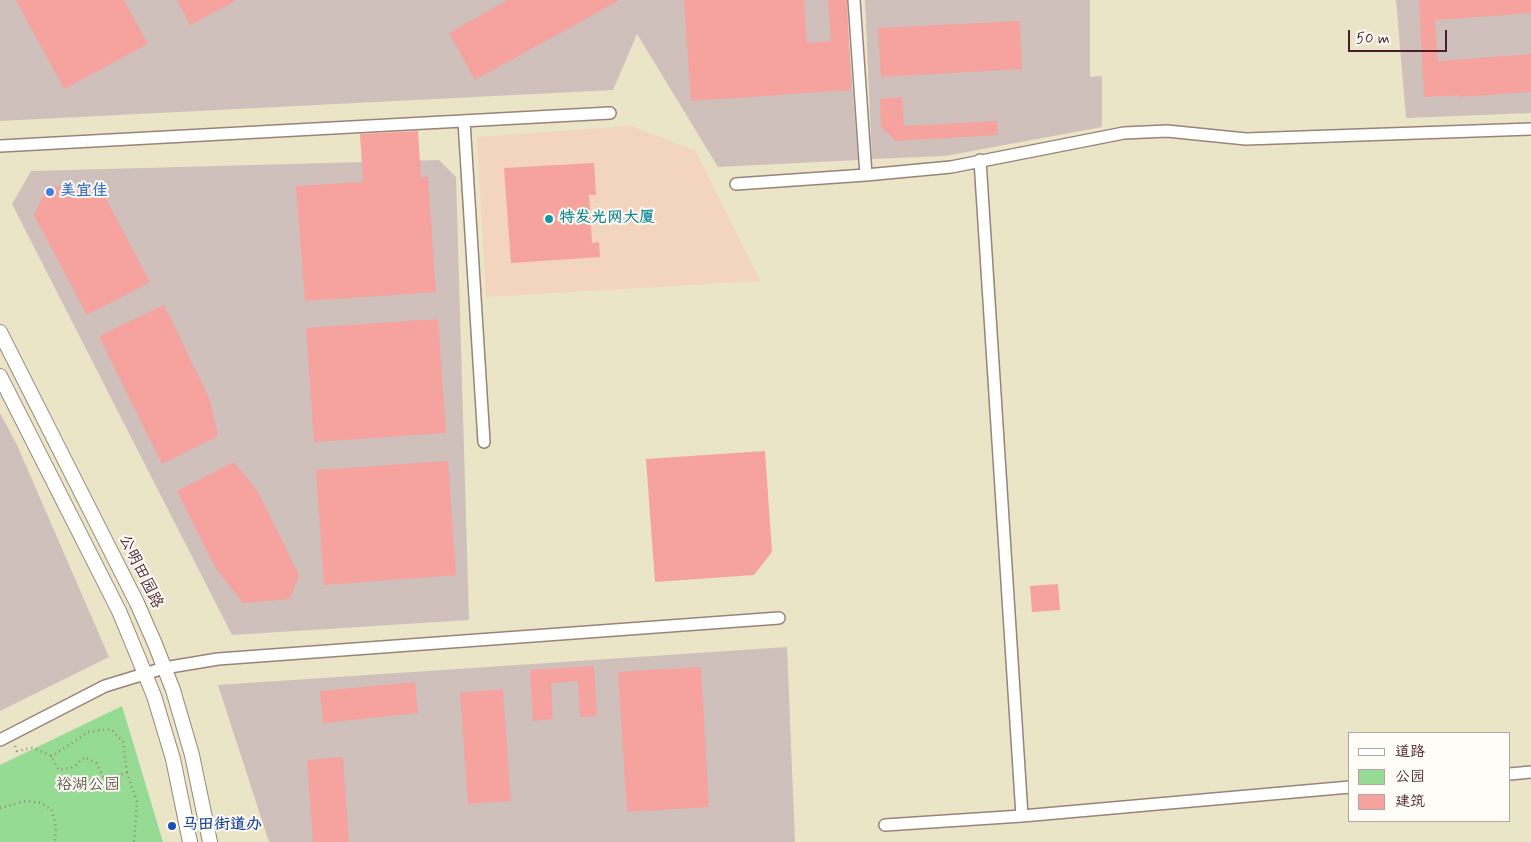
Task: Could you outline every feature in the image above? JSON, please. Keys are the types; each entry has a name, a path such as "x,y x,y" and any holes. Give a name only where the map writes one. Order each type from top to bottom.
{"street":[{"path":"854,0 866,175"},
{"path":"0,146 610,113"},
{"path":"464,121 484,442"},
{"path":"736,184 951,167 1082,140 1141,132 1167,131 1246,139 1531,130"},
{"path":"980,160 1022,816"},
{"name":"公明田园路","path":"0,332 137,603 164,668 192,755 210,842"},
{"path":"0,376 119,611 145,674 173,759 190,842"},
{"path":"5,738 106,686 164,668 218,659 779,618"},
{"path":"1511,774 1531,772"},
{"path":"886,825 1022,816 1348,787"}],"path":[{"path":"51,757 88,732 111,729 123,742 127,773 137,802 134,842"},
{"path":"5,738 18,751 32,748 51,757 59,770 74,767 85,757 96,763 104,778 127,773"},
{"path":"0,808 26,801 40,803 52,810 56,828 55,842"}],"shaded area":[{"path":"0,0 846,0 858,160 718,167 637,34 613,90 0,121"},
{"path":"865,0 1090,0 1090,77 1102,76 1102,127 945,156 872,159"},
{"path":"1396,0 1531,0 1531,113 1406,118"},
{"path":"631,126 696,151 760,281 486,297 477,137"},
{"path":"439,160 456,177 469,620 232,635 12,204 31,171"},
{"path":"0,413 17,445 109,657 0,711"},
{"path":"787,647 795,842 269,842 218,685"}],"green space":[{"name":"裕湖公园","path":"122,706 163,842 0,842 0,765"}],"building":[{"path":"16,0 124,0 148,44 64,89"},
{"path":"177,0 237,0 190,25"},
{"path":"508,0 620,0 475,80 449,33"},
{"path":"684,0 804,0 807,43 831,41 828,0 847,0 851,90 691,101"},
{"path":"1419,0 1531,0 1531,13 1435,20 1438,61 1531,54 1531,92 1458,97 1458,95 1424,97"},
{"path":"1020,21 1022,69 881,77 878,28"},
{"path":"902,97 904,126 997,121 998,135 896,141 881,127 880,99"},
{"path":"418,131 421,177 428,177 436,292 305,301 296,186 363,182 360,134"},
{"name":"特发光网大厦","path":"594,163 596,195 589,195 592,243 599,242 600,257 511,263 504,168"},
{"path":"98,184 150,282 87,315 34,215 47,187"},
{"path":"164,305 210,400 218,436 162,464 99,336"},
{"path":"438,319 446,433 314,442 306,328"},
{"path":"765,451 772,552 754,575 655,582 646,459"},
{"path":"448,461 456,575 324,585 316,470"},
{"path":"234,462 258,492 299,575 290,599 243,603 215,567 177,491"},
{"path":"1058,584 1060,610 1032,612 1030,586"},
{"path":"594,666 597,716 580,717 578,681 551,683 553,719 533,721 530,670"},
{"path":"701,667 709,807 627,812 618,672"},
{"path":"415,682 418,713 323,723 320,691"},
{"path":"503,689 511,801 468,804 460,693"},
{"path":"343,757 349,842 313,842 307,760"}],"place":[{"name":"美宜佳","path":"50,192"},
{"name":"特发光网大厦","path":"549,219"},
{"name":"马田街道办","path":"172,826"}]}
